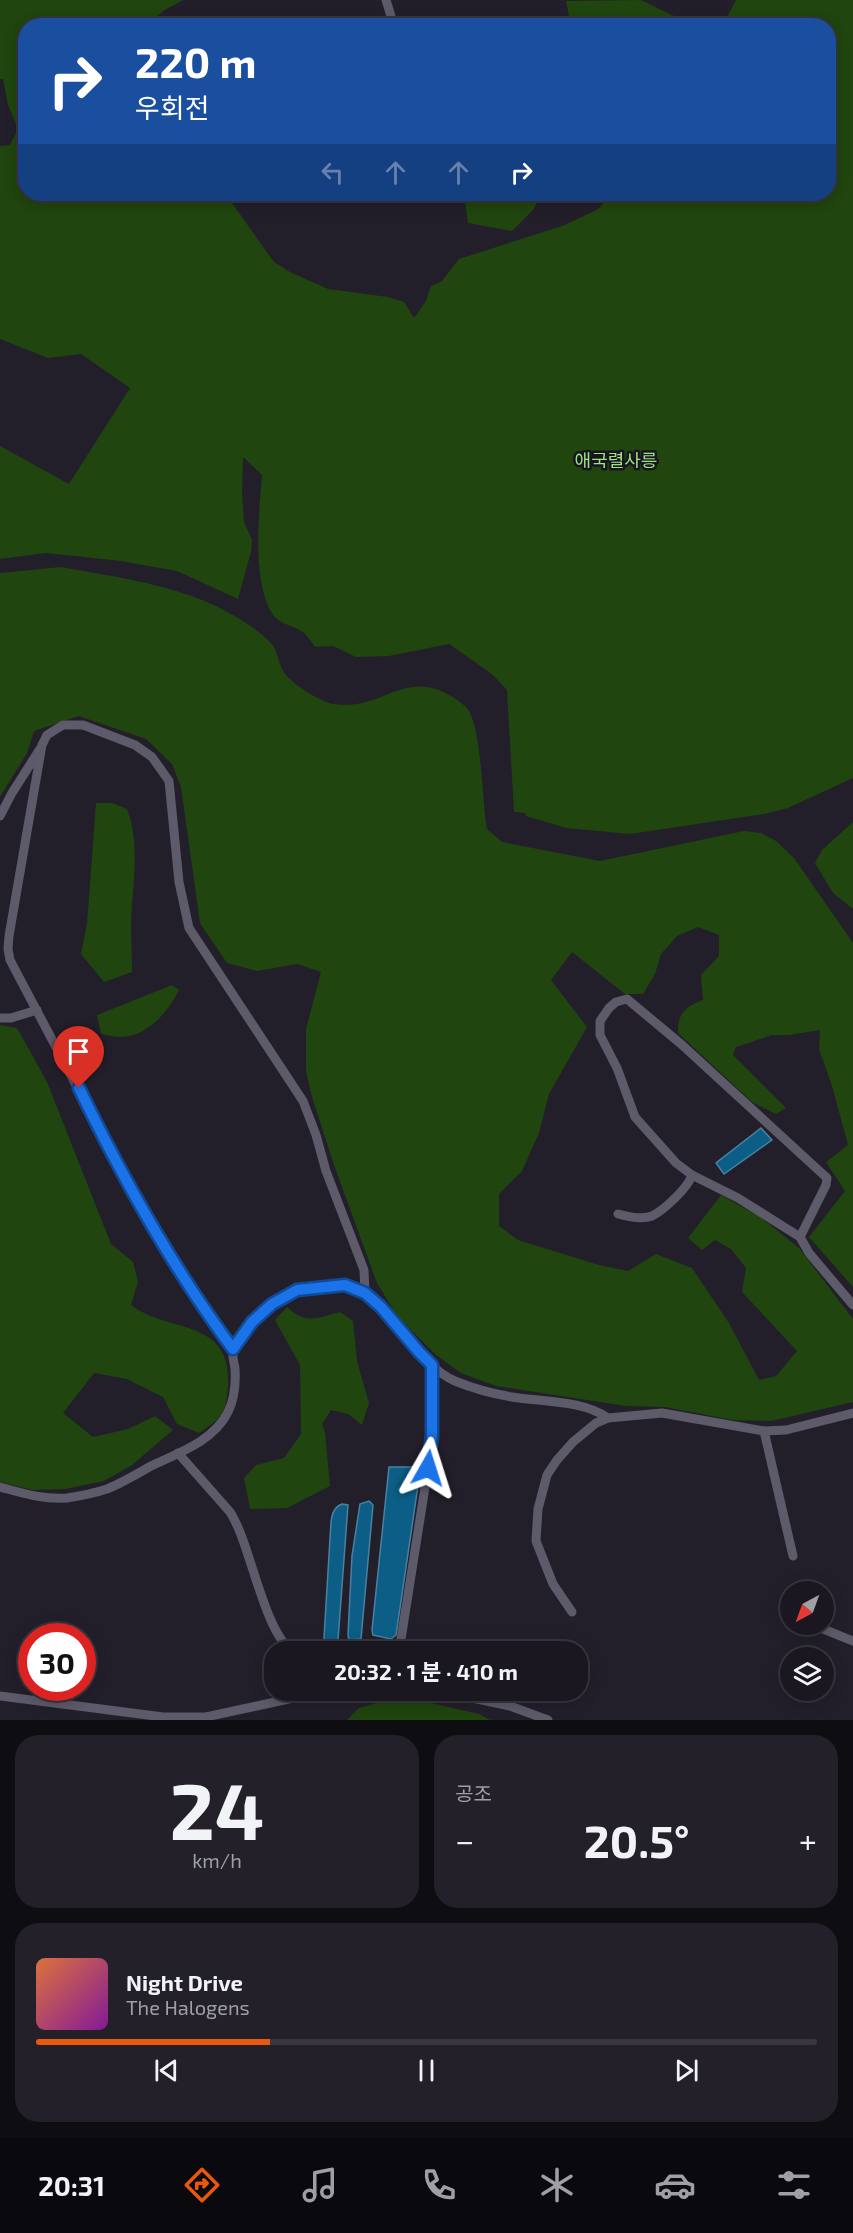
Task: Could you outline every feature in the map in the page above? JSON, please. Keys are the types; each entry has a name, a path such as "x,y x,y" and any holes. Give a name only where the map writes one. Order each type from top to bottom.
{"street":[{"path":"386,0 392,18"},
{"path":"0,816 47,735 63,725 83,725 135,745 152,757 169,781 179,882 189,928 303,1101 364,1270 365,1293"},
{"path":"0,1487 42,1498 66,1498 104,1490 178,1453 211,1433 221,1424 228,1412 236,1385 233,1349 152,1229 17,973 8,949 42,746"},
{"path":"800,1237 826,1185 827,1178 812,1162 627,999 616,1002 600,1021 600,1035 617,1068 635,1117 670,1156 692,1175 738,1198 800,1237 809,1253 853,1305"},
{"path":"0,1018 11,1018 37,1010"},
{"path":"618,1214 635,1218 652,1216 682,1192 692,1175"},
{"path":"233,1349 239,1338 272,1304 297,1290 345,1285 365,1293 381,1307 432,1365 455,1380 498,1393 595,1409 609,1418"},
{"path":"400,1641 432,1436 432,1365"},
{"path":"572,1612 553,1584 536,1541 538,1509 547,1475 557,1460 573,1442 596,1423 609,1418 662,1413 764,1431 786,1430 853,1413"},
{"path":"764,1431 793,1557"},
{"path":"178,1453 237,1521 248,1557 282,1641"},
{"path":"834,1633 853,1641"},
{"path":"0,1696 163,1717 205,1719 283,1701"},
{"path":"487,1701 510,1706 548,1720"}],"green space":[{"name":"애국렬사릉","path":"0,0 183,0 156,18 18,18 18,129 8,105 3,79 0,79"},
{"path":"641,0 677,18 569,18 566,1"},
{"name":"애국렬사릉","path":"736,0 853,0 853,778 788,808 764,814 630,834 566,828 526,816 525,813 514,812 507,690 492,674 449,644 389,656 356,657 333,646 315,647 304,633 275,617 267,604 262,588 258,549 262,475 243,457 244,522 252,540 238,599 177,571 121,561 46,553 0,559 0,446 69,484 130,388 81,354 48,358 0,339 0,146 10,145 18,129 18,201 231,201 274,262 328,289 388,297 404,302 414,318 426,301 431,286 442,281 459,259 565,225 598,209 605,201 836,201 836,18 727,18"},
{"path":"465,201 538,201 533,210 512,231 468,223"},
{"path":"61,567 133,580 180,592 225,610 250,625 269,641 274,647 282,669 292,681 328,703 352,705 368,702 412,687 428,687 445,693 465,706 471,714 478,744 487,829 502,842 600,861 744,831 761,833 776,841 794,858 853,943 853,1287 809,1237 845,1191 826,1162 848,1145 819,1049 820,1030 772,1035 736,1047 733,1055 786,1108 776,1114 752,1102 678,1033 679,1021 687,1008 703,1000 701,975 719,956 719,935 698,927 677,936 661,954 655,974 643,994 625,994 572,952 551,980 587,1027 549,1094 539,1133 522,1171 499,1194 499,1226 518,1240 599,1265 628,1271 656,1254 692,1268 729,1323 759,1380 776,1376 797,1351 742,1292 746,1268 731,1249 715,1240 702,1250 688,1238 721,1195 760,1217 799,1248 853,1319 853,1402 771,1421 733,1420 665,1407 626,1406 496,1386 461,1373 436,1355 397,1316 377,1283 334,1165 306,1071 306,1029 321,972 297,964 257,971 227,963 200,923 181,787 172,764 146,739 79,716 34,731 27,753 0,797 0,573"},
{"path":"96,803 112,803 127,809 135,852 131,925 132,972 104,982 81,954 87,924"},
{"path":"853,822 853,909 833,893 815,863 822,850"},
{"path":"172,985 179,990 163,1014 148,1027 131,1036 101,1034 97,1015"},
{"path":"0,1025 17,1028 47,1082 111,1244 133,1262 138,1282 131,1305 146,1314 209,1337 220,1348 226,1363 228,1385 222,1414 199,1433 177,1424 163,1397 127,1379 94,1373 63,1413 93,1437 128,1429 155,1416 173,1430 132,1465 104,1481 65,1489 33,1490 0,1482"},
{"path":"287,1307 306,1318 318,1318 340,1312 353,1321 357,1361 369,1403 362,1425 348,1414 331,1410 322,1424 325,1432 330,1486 287,1508 250,1509 244,1478 256,1465 284,1458 301,1434 300,1365 275,1320"},
{"path":"384,1701 423,1701 479,1714 490,1720 347,1720 359,1708"}],"water":[{"path":"761,1128 772,1140 724,1174 716,1163"},
{"path":"389,1467 415,1467 420,1472 396,1635 391,1639 373,1635 372,1630"},
{"path":"369,1501 373,1505 361,1639 349,1640 352,1556 360,1504"},
{"path":"342,1504 348,1505 338,1640 325,1641 331,1522 337,1507"}],"route":[{"path":"79,1088 152,1229 233,1349 252,1322 272,1304 297,1290 345,1285 365,1293 381,1307 432,1365 432,1436 428,1468"}]}
